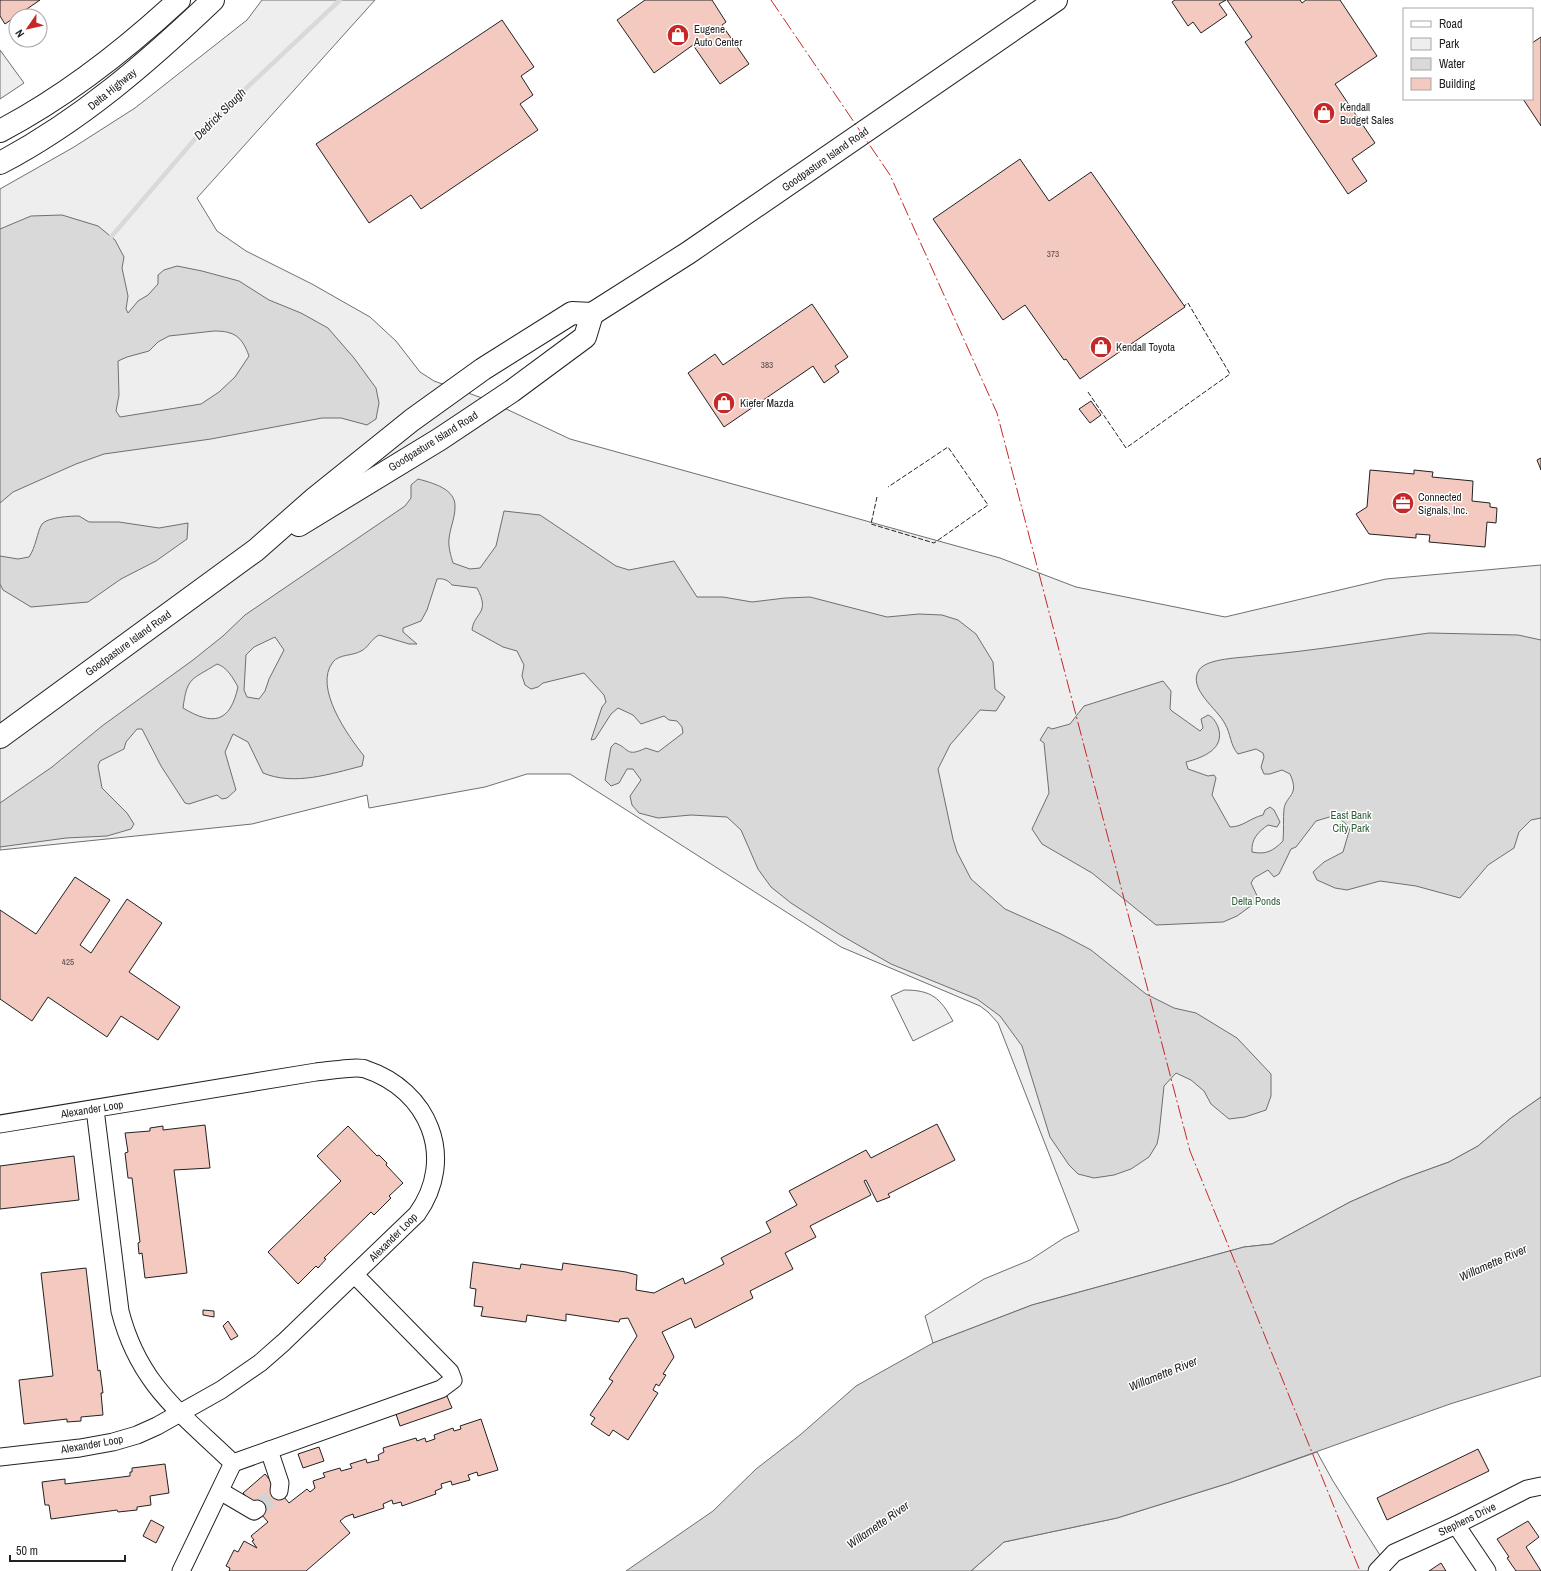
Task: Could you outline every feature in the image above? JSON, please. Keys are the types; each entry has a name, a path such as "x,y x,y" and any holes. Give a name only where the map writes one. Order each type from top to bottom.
{"main road":[{"path":"0,131 60,96 116,53 178,0"},
{"name":"Delta Highway","path":"0,163 47,136 82,113 142,65 214,0"},
{"name":"Goodpasture Island Road","path":"0,737 256,550 315,498 412,420 483,369 572,313 592,314 746,214 1056,0"},
{"name":"Goodpasture Island Road","path":"256,550 324,511 512,391 585,338 592,314"}],"street":[{"name":"Alexander Loop","path":"0,1124 316,1072 364,1068 387,1079 407,1094 418,1106 434,1139 436,1160 435,1174 431,1189 417,1214 284,1342 260,1363 232,1384 180,1414 137,1435 113,1442 0,1458"},
{"path":"95,1109 117,1290 124,1324 142,1367 156,1387 180,1414 233,1463"},
{"path":"182,1571 233,1463 441,1390 453,1380 450,1372 355,1275"},
{"path":"269,1450 280,1483 279,1491"},
{"name":"Stephens Drive","path":"1377,1571 1394,1553 1456,1525 1527,1489 1541,1486"},
{"path":"220,1491 254,1511 257,1509"},
{"path":"1456,1525 1487,1571"}],"green space":[{"name":"Delta Ponds","path":"262,0 375,0 197,198 217,231 246,251 312,284 370,317 396,341 420,372 434,381 485,399 570,439 1000,558 1076,587 1225,617 1386,579 1541,565 1541,1097 1511,1118 1478,1146 1449,1162 1402,1179 1350,1202 1272,1244 1244,1247 1032,1305 933,1343 925,1316 984,1279 1030,1260 1064,1238 1079,1231 998,1023 980,1006 841,947 570,774 527,774 485,787 369,808 367,795 252,824 0,850 0,189 74,147 135,108 247,20"},
{"path":"0,50 24,83 0,99"},
{"path":"904,990 914,990 934,997 944,1006 953,1021 913,1041 891,996"},
{"path":"1317,1452 1333,1481 1390,1571 971,1571 1004,1542 1117,1518 1229,1483"}],"water":[{"path":"62,215 98,226 115,240 124,257 122,268 128,296 126,309 128,313 138,301 148,295 158,284 158,275 164,270 177,266 239,281 269,300 301,313 328,328 354,358 376,388 379,403 376,419 367,425 341,418 322,418 211,439 104,454 76,464 13,492 0,503 0,229 31,216","holes":["221,331 237,336 244,344 249,356 235,377 219,392 201,404 120,417 116,411 119,395 118,361 149,351 158,342 169,336"]},
{"path":"418,479 437,485 448,491 452,496 455,507 449,545 453,563 470,569 480,568 496,546 504,511 540,515 616,566 629,570 674,561 697,597 723,597 752,602 810,597 887,617 919,614 942,615 958,620 976,634 993,662 995,689 1005,697 996,711 980,710 950,745 938,769 953,839 957,852 971,879 1005,909 1061,934 1091,950 1146,994 1174,1008 1196,1013 1237,1038 1271,1074 1271,1096 1266,1110 1245,1117 1229,1119 1211,1104 1204,1091 1191,1080 1176,1073 1164,1086 1157,1144 1149,1157 1131,1169 1114,1175 1094,1178 1078,1174 1069,1165 1050,1137 1022,1046 1000,1016 977,999 891,964 839,934 791,903 771,887 758,869 741,830 727,817 691,815 658,818 639,813 632,805 630,796 641,780 633,769 627,769 619,783 611,786 605,780 611,747 615,743 631,752 646,748 658,752 683,733 682,727 677,721 669,720 664,716 641,724 633,715 618,708 611,714 595,739 591,740 602,707 606,702 604,695 584,673 543,683 538,687 531,689 525,685 522,676 524,665 517,651 503,647 472,630 473,624 482,608 481,597 477,588 452,585 443,579 437,579 427,610 421,621 403,628 403,632 417,644 409,644 379,635 373,639 366,648 358,653 342,656 336,659 328,672 327,684 335,711 364,756 362,766 325,775 300,779 275,777 263,773 248,742 233,734 225,752 236,790 227,798 222,799 217,795 189,804 185,803 161,766 142,729 137,729 126,742 124,749 100,761 98,766 102,788 127,813 134,824 131,829 107,836 66,838 0,847 0,803 52,767 102,726 193,660 223,636 245,615 405,506 411,498 411,485","holes":["275,637 284,650 269,679 265,691 259,699 247,697 244,690 246,655 254,647","217,664 221,665 227,670 238,687 235,699 230,708 219,718 211,719 194,714 183,708 186,690 192,680"]},
{"path":"79,516 89,522 119,522 159,528 188,523 187,539 156,561 121,579 88,602 31,607 3,590 0,584 0,556 18,559 29,557 42,524 54,518"},
{"path":"1429,633 1518,635 1541,640 1541,818 1531,820 1519,832 1514,848 1488,865 1460,898 1416,886 1380,881 1347,890 1335,888 1317,880 1313,872 1324,862 1343,852 1350,828 1336,815 1316,821 1296,847 1291,849 1279,874 1274,877 1268,870 1254,878 1251,883 1259,900 1237,916 1223,922 1156,925 1092,873 1042,844 1032,829 1049,793 1044,743 1040,740 1048,727 1052,729 1070,724 1084,706 1163,681 1171,691 1170,709 1172,711 1200,731 1203,728 1201,719 1208,715 1214,720 1218,727 1220,735 1216,747 1199,758 1186,762 1188,769 1208,776 1214,775 1216,778 1212,795 1230,827 1239,826 1263,815 1265,810 1270,807 1274,810 1280,822 1277,827 1268,825 1261,830 1254,840 1252,847 1252,852 1261,853 1272,850 1283,841 1284,809 1285,804 1293,791 1293,781 1290,774 1282,770 1270,774 1264,774 1261,767 1264,757 1263,753 1256,749 1238,754 1235,751 1225,724 1200,691 1196,677 1199,670 1209,663 1225,659 1320,649"},
{"name":"Willamette River","path":"1541,1097 1541,1376 1450,1404 1229,1483 1117,1518 1004,1542 971,1571 626,1571 713,1511 756,1469 800,1435 856,1386 933,1343 1032,1305 1244,1247 1272,1244 1350,1202 1402,1179 1449,1162 1478,1146 1511,1118"}],"building":[{"path":"0,0 40,0 28,8 8,8 8,22 5,24 0,16"},
{"name":"Eugene Auto Center","path":"645,0 712,0 726,22 722,25 749,64 720,84 693,45 654,73 617,20"},
{"path":"1175,0 1226,0 1219,4 1227,15 1201,33 1193,22 1188,26 1172,2"},
{"name":"Kendall Budget Sales","path":"1227,0 1300,0 1302,3 1306,0 1340,0 1377,56 1335,84 1375,143 1352,159 1367,181 1348,194 1245,42 1252,37"},
{"path":"502,20 534,67 521,76 533,95 520,104 538,130 421,209 411,195 369,223 316,144"},
{"path":"1541,37 1541,126 1524,100 1533,100 1533,42"},
{"path":"1020,159 1049,201 1091,172 1185,307 1080,379 1066,359 1064,360 1025,305 1003,320 933,219"},
{"path":"812,304 848,357 835,366 839,372 824,383 813,366 724,427 688,373 715,354 723,365"},
{"path":"1091,401 1101,415 1090,423 1079,409"},
{"path":"1541,458 1541,470 1537,460"},
{"path":"1370,470 1414,474 1414,470 1433,472 1432,477 1473,481 1472,501 1490,503 1490,507 1497,508 1496,523 1487,522 1485,547 1429,542 1430,535 1416,534 1416,538 1369,534 1356,514 1367,507"},
{"path":"75,877 110,900 80,945 91,953 127,899 162,923 129,972 180,1007 158,1040 121,1016 107,1037 48,997 32,1021 0,999 0,910 36,934"},
{"path":"937,1124 955,1160 888,1194 890,1197 877,1202 866,1180 864,1181 871,1195 810,1226 816,1237 785,1253 793,1269 750,1291 753,1298 695,1328 691,1318 662,1332 674,1357 663,1374 666,1375 659,1386 656,1384 653,1390 658,1393 628,1440 613,1430 609,1436 591,1424 595,1418 590,1415 613,1381 609,1379 637,1336 628,1318 620,1319 619,1322 566,1314 566,1321 527,1315 526,1322 481,1316 483,1307 474,1306 476,1289 470,1288 473,1262 520,1269 521,1264 562,1270 563,1263 626,1272 637,1275 636,1290 654,1293 683,1278 685,1284 724,1264 721,1258 771,1232 766,1222 797,1205 789,1191 866,1150 871,1158"},
{"path":"205,1125 210,1168 174,1170 187,1273 145,1278 142,1253 139,1254 138,1243 140,1242 132,1178 128,1178 125,1153 128,1152 125,1133 150,1131 150,1128 163,1126 163,1130"},
{"path":"348,1126 377,1156 379,1155 387,1163 386,1165 403,1183 389,1196 391,1198 374,1215 371,1212 324,1258 326,1259 318,1268 316,1266 298,1284 268,1252 341,1181 317,1156"},
{"path":"74,1156 79,1200 0,1209 0,1166"},
{"path":"86,1268 98,1371 100,1370 103,1393 101,1393 103,1415 81,1417 81,1421 67,1422 67,1419 24,1424 19,1380 53,1376 41,1273"},
{"path":"203,1310 214,1311 214,1317 203,1315"},
{"path":"228,1321 238,1336 231,1340 223,1326"},
{"path":"447,1396 452,1408 400,1426 396,1414"},
{"path":"481,1419 498,1470 478,1476 477,1472 468,1475 470,1480 452,1485 451,1481 441,1484 442,1488 435,1491 436,1494 402,1506 401,1502 393,1504 392,1500 383,1504 384,1508 354,1518 353,1514 345,1517 340,1521 350,1533 306,1571 229,1571 230,1568 226,1566 234,1550 238,1552 244,1541 257,1548 252,1541 254,1540 251,1536 268,1522 243,1493 265,1474 289,1503 307,1489 310,1492 315,1488 313,1481 325,1477 323,1473 340,1468 341,1471 352,1468 350,1464 366,1459 367,1463 379,1460 378,1455 384,1452 383,1448 416,1438 417,1441 425,1438 426,1442 435,1439 434,1435 453,1428 454,1431 461,1429 460,1426"},
{"path":"319,1447 324,1461 303,1468 298,1454"},
{"path":"1478,1449 1489,1471 1387,1520 1377,1498"},
{"path":"165,1464 169,1493 150,1496 151,1505 137,1507 137,1510 118,1512 117,1510 51,1519 49,1505 45,1505 42,1482 65,1479 65,1484 130,1476 132,1468"},
{"path":"151,1520 164,1527 156,1543 143,1536"},
{"path":"1528,1521 1539,1537 1526,1547 1541,1571 1516,1571 1497,1539"},
{"path":"1441,1563 1446,1571 1429,1571"}],"waterway":[{"name":"Dedrick Slough","path":"111,237 207,125 340,0"}],"tunnel":[{"path":"257,1509 279,1491"}],"fence":[{"path":"1088,392 1126,448 1230,374 1188,303 1184,306"},
{"path":"877,497 871,524 934,543 988,505 948,447 888,487"}],"power":[{"path":"771,0 890,175 997,413 1190,1151 1360,1571"}],"place":[{"name":"Eugene Auto Center","path":"678,35"},
{"name":"Kendall Budget Sales","path":"1324,113"},
{"name":"Kendall Toyota","path":"1101,347"},
{"name":"Kiefer Mazda","path":"724,403"},
{"name":"Connected Signals, Inc.","path":"1403,503"}],"park label":[{"name":"East Bank City Park","path":"1351,821"}]}
